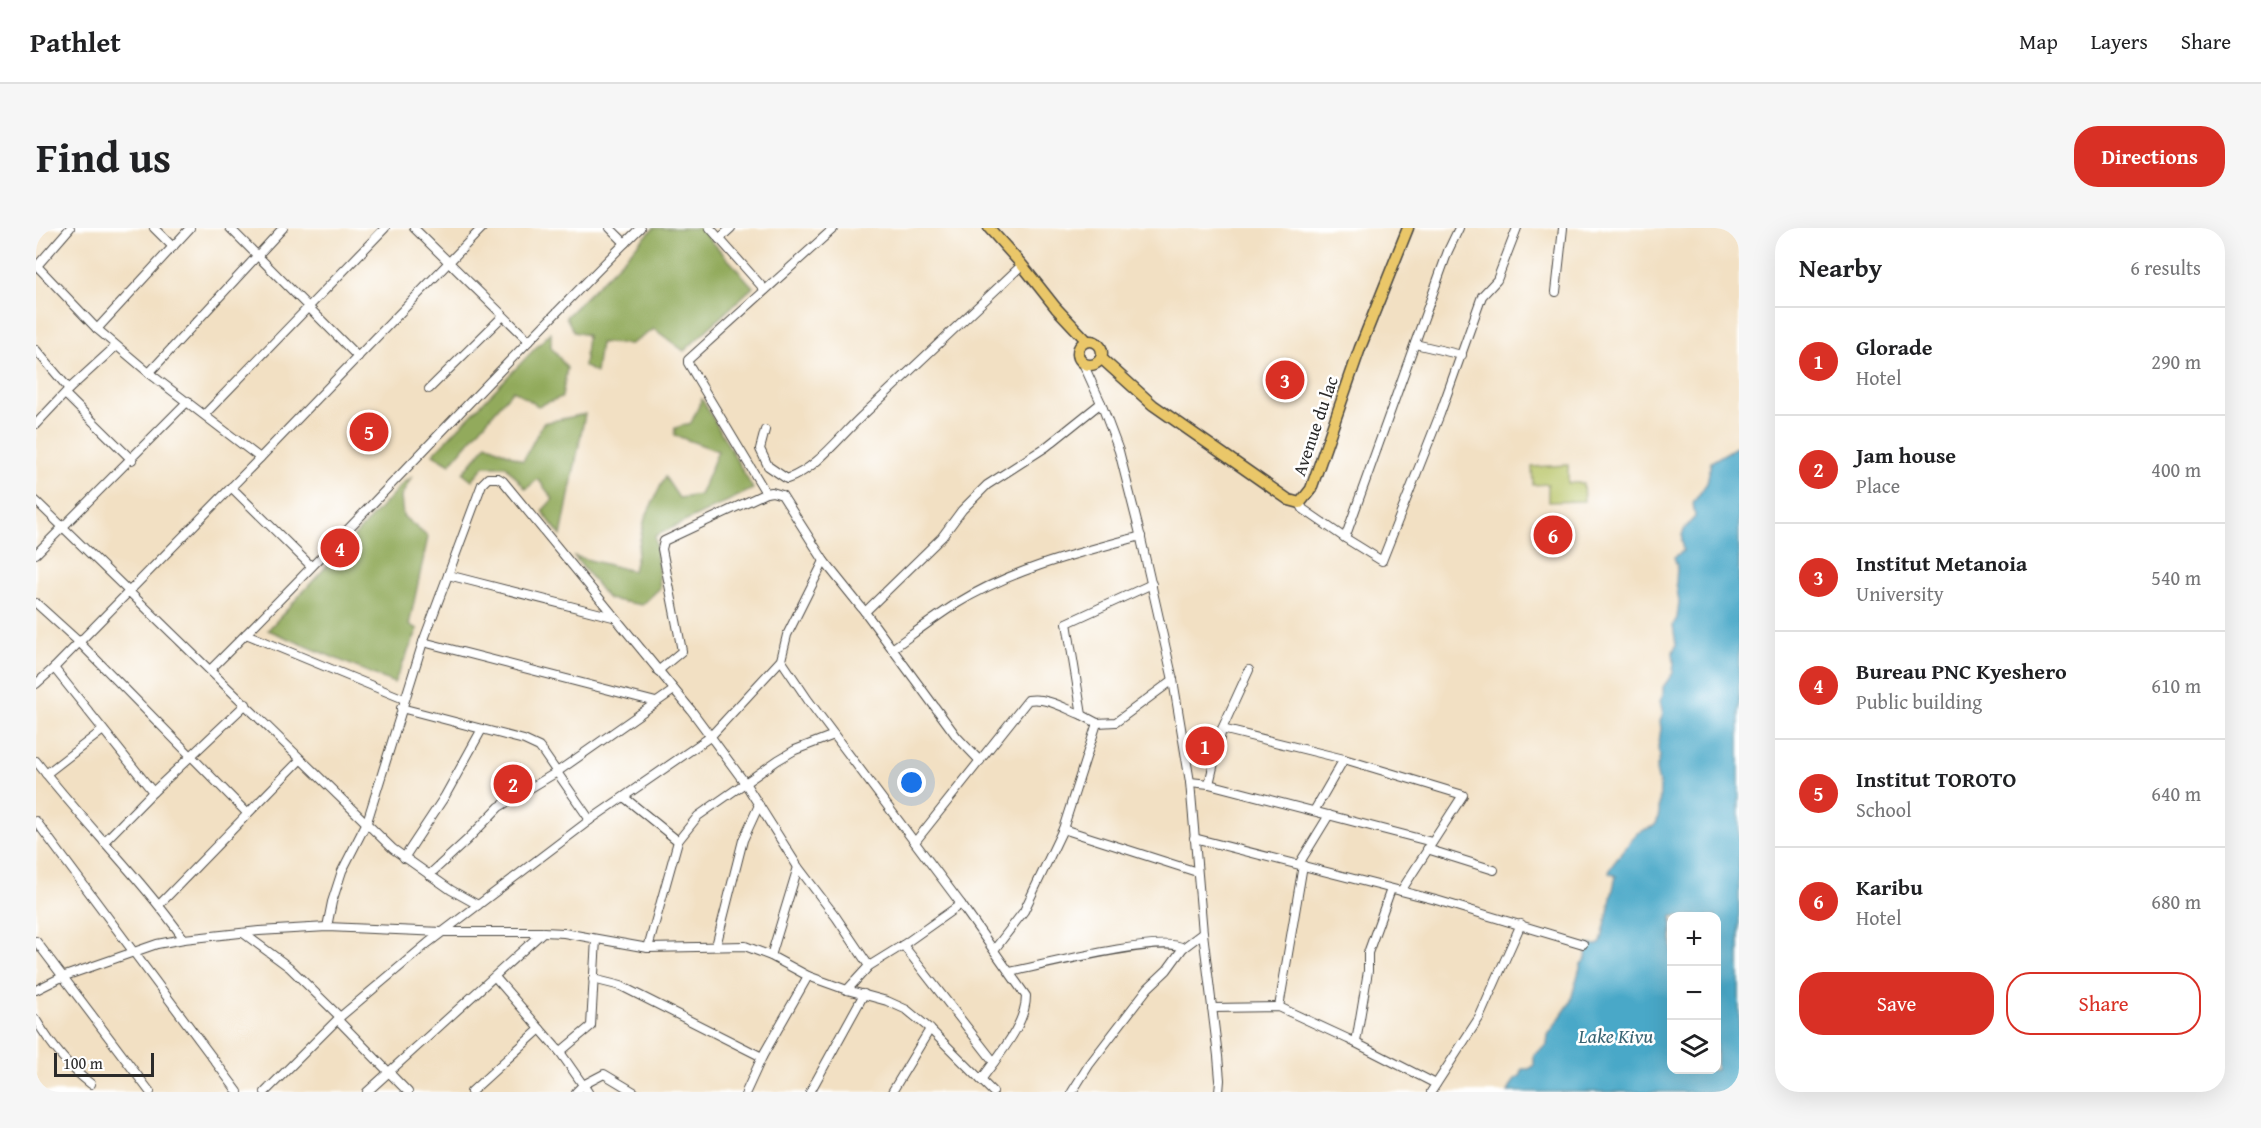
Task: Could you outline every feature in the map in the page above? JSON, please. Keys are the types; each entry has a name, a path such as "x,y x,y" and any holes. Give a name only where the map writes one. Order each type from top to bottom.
{"main road":[{"path":"989,228 1087,341"},
{"name":"Avenue du lac","path":"1101,358 1153,405 1289,500 1300,503 1311,489 1364,338 1408,228"},
{"path":"1087,341 1094,341 1100,345 1101,358 1094,364 1087,364 1082,361 1079,351 1087,341"}],"street":[{"path":"70,228 37,265 116,346 260,458"},
{"path":"154,228 173,247"},
{"path":"97,329 190,228"},
{"path":"230,228 358,357"},
{"path":"149,373 283,228"},
{"path":"205,414 385,228"},
{"path":"414,228 529,341"},
{"path":"36,684 129,592 482,228"},
{"path":"610,228 625,243"},
{"path":"210,670 640,228"},
{"path":"710,228 765,290"},
{"path":"719,239 731,228"},
{"path":"766,493 687,361 834,228"},
{"path":"1345,538 1448,251 1459,228"},
{"path":"1300,503 1303,509 1382,561 1462,355 1482,296 1497,280 1517,228"},
{"path":"1556,292 1563,228"},
{"path":"765,430 760,448 768,466 787,479 794,476 816,461 1022,264"},
{"path":"429,389 503,316"},
{"path":"1415,344 1462,355"},
{"path":"36,424 67,391 116,346"},
{"path":"36,350 67,391 132,460"},
{"path":"1082,361 1119,452 1141,536 1173,680 1190,782 1203,933 1219,1064 1218,1092"},
{"path":"36,554 132,460 188,401"},
{"path":"865,612 942,537 962,510 987,485 1046,447 1101,403"},
{"path":"327,927 342,871 367,822 423,642 482,484 488,478 498,478 508,486 658,670 745,783 798,867 869,966"},
{"path":"231,487 312,566"},
{"path":"658,670 682,651 662,549 664,542 772,492 782,495 824,561 865,612 957,737 980,761"},
{"path":"36,501 246,704 300,760 404,858 478,905"},
{"path":"892,648 957,603 1005,579 1036,566 1141,536"},
{"path":"265,1092 339,1018 442,932 590,820 625,798 710,737 781,660 787,635 824,561"},
{"path":"448,574 614,617"},
{"path":"1082,715 1067,623 1152,584"},
{"path":"36,603 79,642 247,813"},
{"path":"246,634 402,704 531,742 543,752 590,820"},
{"path":"423,642 656,702"},
{"path":"781,660 1026,996 1026,1002 1012,1036 981,1080"},
{"path":"54,668 153,792"},
{"path":"1209,784 1222,729 1249,670"},
{"path":"915,842 1028,700 1047,701 1097,723 1116,722 1173,680"},
{"path":"429,875 499,807 557,772 674,690"},
{"path":"104,842 246,704"},
{"path":"994,950 1024,911 1063,829 1097,723"},
{"path":"404,858 445,796 482,729"},
{"path":"1222,729 1344,759 1463,795 1401,891"},
{"path":"46,774 103,730"},
{"path":"648,948 678,841 698,816 786,755 834,735"},
{"path":"1314,811 1344,759"},
{"path":"159,905 300,760"},
{"path":"36,761 159,905 184,939"},
{"path":"1190,782 1209,784 1329,815 1430,846 1494,870"},
{"path":"625,798 678,841"},
{"path":"716,946 743,840 759,805"},
{"path":"1279,1007 1301,865 1329,815"},
{"path":"36,821 238,1092"},
{"path":"1063,829 1197,872"},
{"path":"1194,838 1401,891 1521,924 1583,944"},
{"path":"771,956 798,867"},
{"path":"1356,1042 1368,971 1368,953 1391,889"},
{"path":"847,990 869,966 961,904"},
{"path":"1212,1008 1279,1007 1356,1042 1434,1088 1479,1018 1521,924"},
{"path":"36,990 62,977 158,944 243,933 327,927 442,932 564,933 648,948 745,946 771,956 808,976 887,1001 907,1010 930,1029 993,1092"},
{"path":"367,1092 543,932"},
{"path":"243,933 289,967 408,1092"},
{"path":"1072,1092 1148,988 1167,970 1183,948 1203,933"},
{"path":"560,1052 591,1026 596,939"},
{"path":"36,941 150,1092"},
{"path":"1010,972 1127,948 1174,943 1183,948"},
{"path":"903,945 994,1062"},
{"path":"746,1092 762,1057 808,976"},
{"path":"495,977 560,1052 582,1090 603,1074 634,1092"},
{"path":"593,980 621,986 762,1057"},
{"path":"810,1092 864,994"},
{"path":"36,1020 65,1062 91,1084"},
{"path":"471,1092 540,1029"},
{"path":"892,1092 930,1029"}],"green space":[{"path":"654,228 700,228 753,287 684,351 654,329 631,344 600,343 596,373 584,366 587,335 574,332 566,317"},
{"path":"551,332 551,347 567,368 562,397 538,406 513,390 450,464 433,454"},
{"path":"702,399 753,489 655,536 660,588 642,605 608,599 574,556 633,571 645,518 665,477 679,498 700,495 718,451 674,435 675,428 691,423"},
{"path":"585,414 561,536 542,511 553,499 538,479 526,489 506,466 484,466 472,480 463,473 487,444 523,461 543,423"},
{"path":"1568,465 1568,483 1583,483 1584,501 1548,502 1548,484 1533,485 1532,467"},
{"path":"411,478 401,497 403,516 428,537 409,625 418,629 394,683 268,630 404,482"}],"water":[{"name":"Lake Kivu","path":"1739,445 1739,1092 1508,1092 1515,1079 1521,1075 1522,1069 1534,1066 1534,1055 1547,1045 1548,1035 1570,1003 1581,964 1586,959 1587,945 1601,943 1616,876 1609,873 1610,868 1637,833 1654,826 1657,822 1660,787 1656,770 1660,757 1658,747 1660,721 1663,715 1660,701 1663,687 1673,673 1673,652 1676,645 1673,625 1677,618 1679,602 1676,583 1677,566 1674,557 1683,551 1683,532 1695,517 1693,503 1707,483 1711,462"}],"place":[{"name":"Institut Metanoia","path":"1285,380"},
{"name":"Institut TOROTO","path":"369,432"},
{"name":"Karibu","path":"1553,535"},
{"name":"Bureau PNC Kyeshero","path":"340,548"},
{"name":"Glorade","path":"1205,746"},
{"name":"Jam house","path":"513,784"}]}
